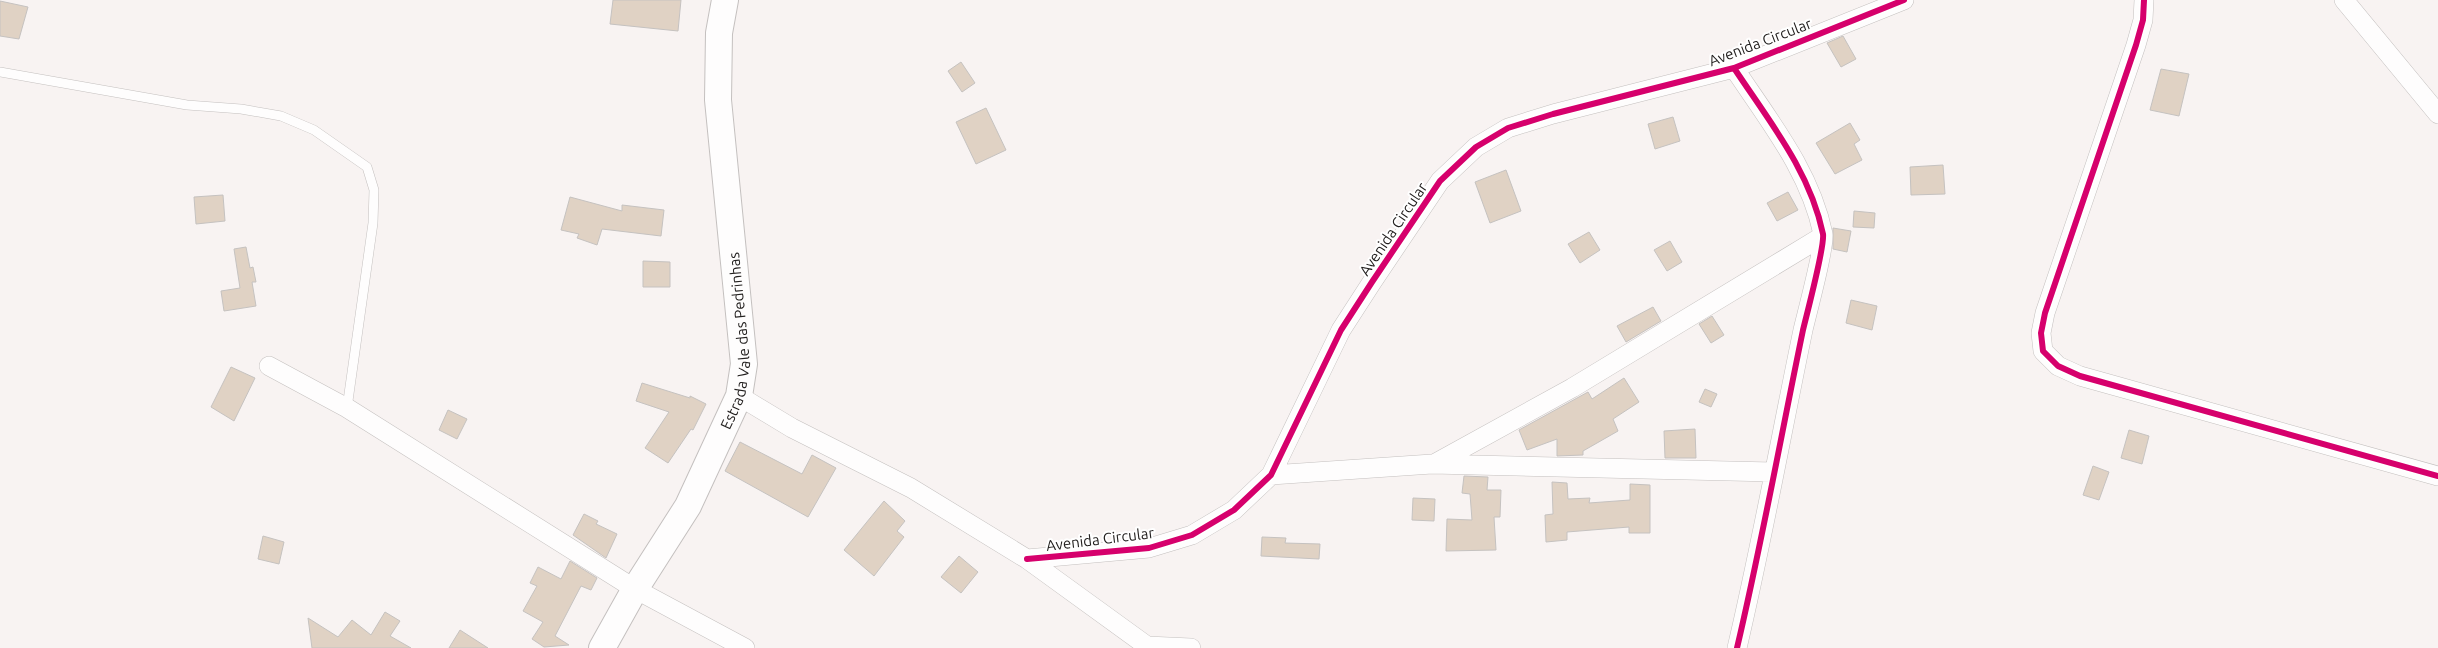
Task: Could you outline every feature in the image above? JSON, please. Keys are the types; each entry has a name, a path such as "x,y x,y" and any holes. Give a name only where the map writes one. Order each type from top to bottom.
{"main road":[{"name":"Estrada Vale das Pedrinhas","path":"602,648 635,589 688,506 739,396 744,364 718,100 719,33 725,0"}],"street":[{"name":"Avenida Circular","path":"1027,559 1149,548 1192,535 1234,510 1271,475 1341,330 1440,181 1476,147 1508,128 1553,114 1734,68 1904,0"},
{"path":"2144,0 2142,20 2136,45 2045,313 2041,333 2043,351 2058,366 2080,376 2438,476"},
{"path":"2344,0 2438,114"},
{"path":"1734,68 1804,174 1823,236 1773,472 1759,552 1737,648"},
{"path":"1432,464 1572,388 1823,236"},
{"path":"269,366 347,408 635,589 745,648"},
{"name":"Avenida Circular","path":"739,396 792,428 911,488 1027,559 1147,647 1191,648"},
{"path":"1271,475 1432,464 1773,472"}],"lane":[{"path":"0,72 188,105 241,109 281,116 314,130 366,167 374,190 373,223 347,408"}],"building":[{"path":"613,0 681,0 678,31 610,24"},
{"path":"0,1 28,7 19,39 0,36"},
{"path":"1843,36 1856,59 1841,67 1827,43"},
{"path":"961,62 975,83 962,92 948,71"},
{"path":"2161,69 2189,74 2179,116 2150,110"},
{"path":"986,108 1006,150 976,164 956,122"},
{"path":"1673,117 1680,141 1655,149 1648,124"},
{"path":"1850,123 1860,140 1854,144 1862,160 1835,174 1816,143"},
{"path":"1943,165 1945,194 1911,195 1910,167"},
{"path":"1506,170 1521,211 1490,223 1475,182"},
{"path":"1788,192 1798,210 1777,221 1767,203"},
{"path":"223,195 225,221 196,224 194,197"},
{"path":"570,197 622,211 622,205 664,210 661,236 602,229 597,245 577,238 579,234 561,230"},
{"path":"1854,211 1875,213 1874,228 1853,227"},
{"path":"1833,228 1851,231 1847,252 1833,249"},
{"path":"1589,232 1600,250 1580,263 1568,244"},
{"path":"1670,241 1682,262 1667,271 1654,250"},
{"path":"246,247 250,268 253,267 256,282 252,282 256,306 224,311 221,291 240,288 234,249"},
{"path":"643,261 670,262 670,287 643,287"},
{"path":"1851,300 1877,306 1872,330 1846,323"},
{"path":"1653,307 1661,321 1626,342 1617,326"},
{"path":"1712,316 1724,335 1711,343 1699,324"},
{"path":"231,367 255,378 234,421 211,407"},
{"path":"1624,378 1639,402 1613,419 1618,431 1583,451 1583,455 1557,456 1557,439 1527,450 1519,430 1588,392 1592,399"},
{"path":"642,383 690,398 690,396 706,404 693,430 691,429 668,463 645,448 669,412 636,401"},
{"path":"1705,389 1717,394 1711,407 1699,402"},
{"path":"448,410 467,419 457,439 439,430"},
{"path":"1695,429 1696,458 1665,458 1664,431"},
{"path":"2129,430 2149,436 2142,464 2121,458"},
{"path":"740,442 802,474 812,455 836,468 808,517 725,471"},
{"path":"2093,466 2109,472 2099,500 2083,495"},
{"path":"1464,476 1488,477 1487,490 1501,490 1500,517 1494,517 1496,550 1446,551 1447,519 1472,520 1470,494 1462,493"},
{"path":"1552,482 1567,483 1568,499 1590,498 1589,503 1630,500 1630,484 1650,485 1650,533 1629,533 1629,527 1567,532 1567,540 1546,542 1545,515 1553,514"},
{"path":"1413,498 1435,499 1434,521 1412,520"},
{"path":"884,501 905,521 897,531 904,537 874,576 844,550"},
{"path":"584,514 598,521 596,524 617,534 606,558 573,535"},
{"path":"263,536 284,542 279,564 258,559"},
{"path":"1262,537 1286,538 1285,543 1320,544 1319,559 1261,556"},
{"path":"959,556 978,572 961,593 941,577"},
{"path":"570,561 597,578 591,590 581,586 555,636 569,645 544,647 532,639 543,622 523,611 537,586 530,583 538,567 561,579"},
{"path":"385,612 400,621 390,636 411,648 312,648 308,618 338,637 352,620 371,635"},
{"path":"460,630 488,648 449,648"}],"cycle path":[{"path":"1027,559 1149,548 1192,535 1234,510 1271,475 1341,330 1372,282 1440,181 1476,147 1508,128 1553,114 1734,68 1904,0"},
{"path":"2144,0 2143,20 2136,45 2045,313 2041,333 2043,351 2058,366 2080,376 2438,476"},
{"path":"1734,68 1787,147 1809,189 1823,234 1819,265 1803,330 1737,648"}]}
